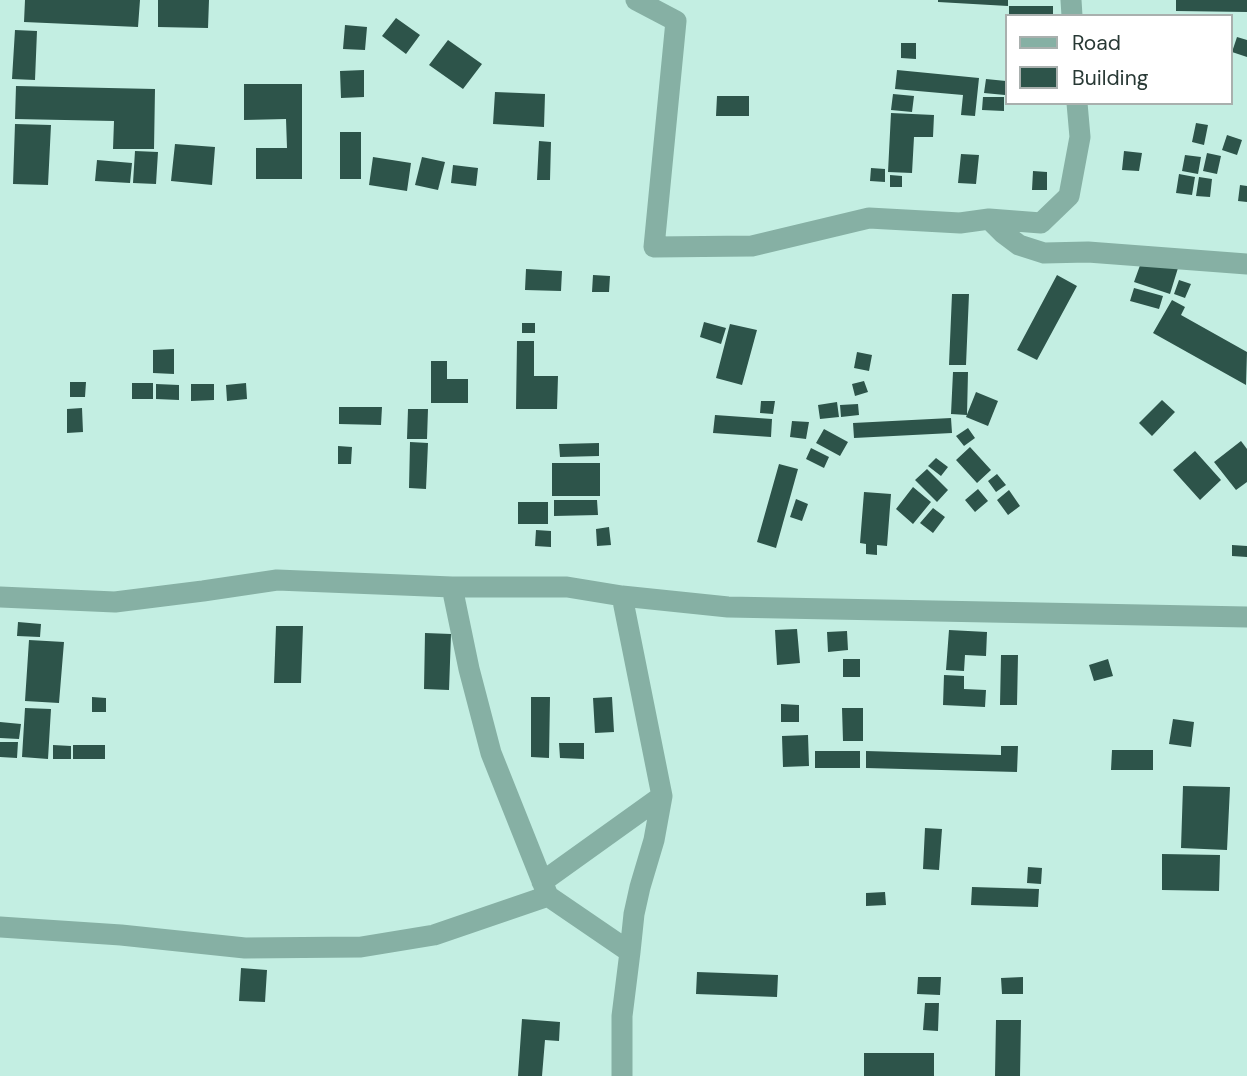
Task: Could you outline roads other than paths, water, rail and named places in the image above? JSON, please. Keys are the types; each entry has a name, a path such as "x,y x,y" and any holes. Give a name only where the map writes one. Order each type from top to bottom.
{"street":[{"path":"636,0 676,22 654,247 752,246 869,218 960,222 989,219 1041,223 1069,196 1080,137 1077,105"},
{"path":"989,219 1019,245 1044,253 1088,252 1247,264"},
{"path":"0,597 116,602 276,580 452,587 567,587 622,596 728,607 1247,617"},
{"path":"452,587 469,669 491,753 545,889 630,952"},
{"path":"622,596 662,796 654,840 634,914 622,1016 622,1076"},
{"path":"0,927 121,935 245,948 361,947 434,935 545,889 662,796"}]}
